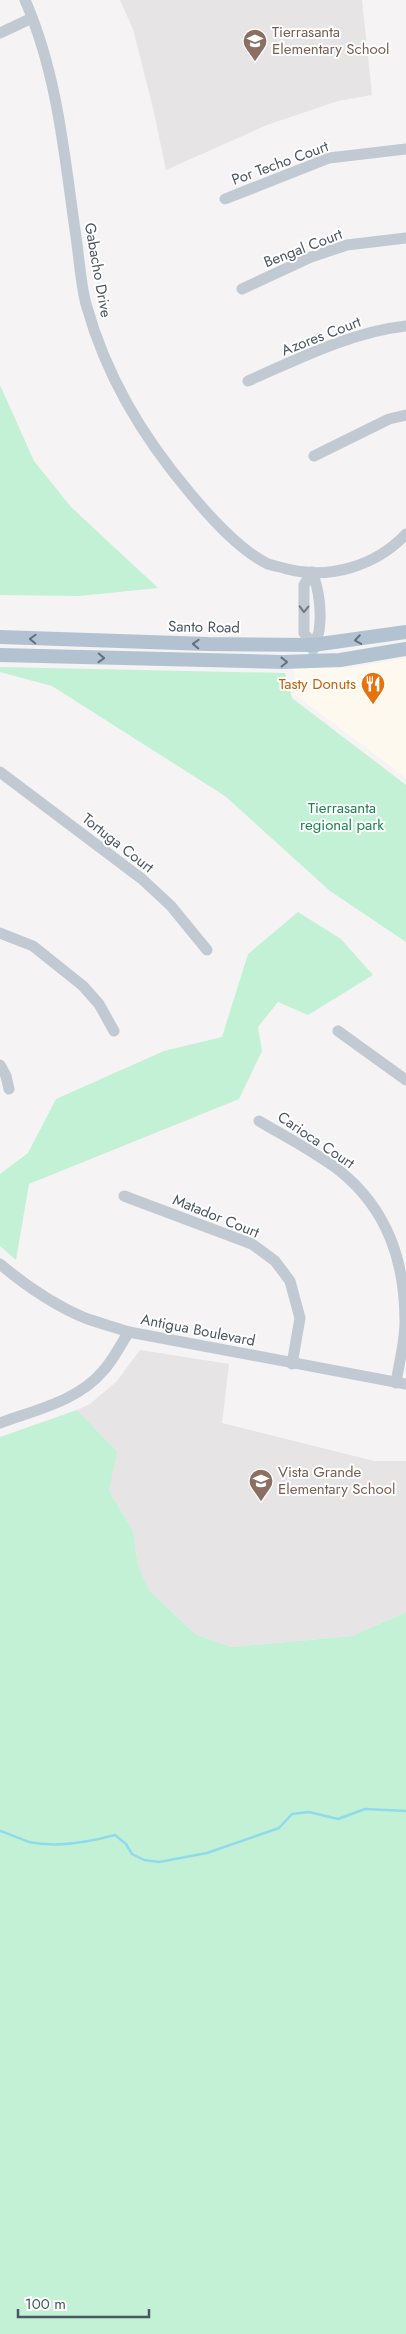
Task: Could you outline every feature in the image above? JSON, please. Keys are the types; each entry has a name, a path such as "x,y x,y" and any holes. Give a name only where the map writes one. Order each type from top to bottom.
{"main road":[{"name":"Santo Road","path":"0,638 313,645 406,632"},
{"path":"0,655 213,662 313,662 340,660 406,649"}],"street":[{"name":"Gabacho Drive","path":"25,0 41,41 58,107 86,302 100,348 116,387 132,415 175,476 235,540 268,564 300,572 345,571 375,559 406,534"},
{"path":"0,33 32,18"},
{"name":"Por Techo Court","path":"225,200 329,158 406,149"},
{"name":"Bengal Court","path":"242,289 311,257 347,245 406,238"},
{"name":"Azores Court","path":"248,381 323,349 384,329 406,326"},
{"path":"314,456 389,419 406,415"},
{"path":"312,572 318,586 319,632 313,645 313,662"},
{"name":"Tortuga Court","path":"0,772 142,879 171,906 207,950"},
{"path":"0,933 33,946 83,986 99,1004 114,1031"},
{"path":"338,1030 406,1080"},
{"path":"0,1065 6,1076 9,1089"},
{"name":"Carioca Court","path":"259,1121 339,1171 365,1194 390,1233 401,1271 405,1324 401,1383"},
{"name":"Matador Court","path":"124,1196 252,1244 275,1260 290,1281 300,1318 292,1364"},
{"name":"Antigua Boulevard","path":"0,1264 17,1278 61,1306 85,1318 129,1332 401,1383"},
{"path":"0,1423 63,1400 94,1382 105,1370 129,1332"}],"shaded area":[{"name":"Tierrasanta Elementary School","path":"120,0 362,0 372,95 338,101 267,125 166,170 133,29"},
{"path":"406,658 406,778 294,694 294,668 347,668"},
{"name":"Vista Grande Elementary School","path":"140,1350 229,1364 222,1423 374,1461 406,1461 406,1612 352,1636 231,1647 195,1634 149,1590 138,1566 133,1531 109,1491 116,1452 77,1410 90,1404 117,1381"}],"green space":[{"path":"0,385 34,461 71,507 158,588 79,596 0,595"},
{"name":"Tierrasanta regional park","path":"0,667 285,673 292,698 406,785 406,942 330,891 225,796 52,686 0,672"},
{"path":"298,912 341,939 373,975 308,1015 278,1002 258,1027 262,1051 239,1099 29,1184 16,1260 0,1246 0,1174 28,1153 56,1099 164,1051 222,1037 248,954"},
{"path":"77,1410 117,1452 109,1491 133,1531 138,1566 149,1590 195,1634 231,1647 352,1636 406,1612 406,2334 0,2334 0,1437"}],"waterway":[{"path":"0,1831 39,1844 83,1842 115,1835 126,1844 132,1854 144,1860 159,1862 207,1853 279,1828 292,1814 309,1812 338,1819 365,1809 406,1811"}],"place":[{"name":"Tierrasanta Elementary School","path":"255,62"},
{"name":"Tasty Donuts","path":"373,705"},
{"name":"Vista Grande Elementary School","path":"261,1502"}]}
